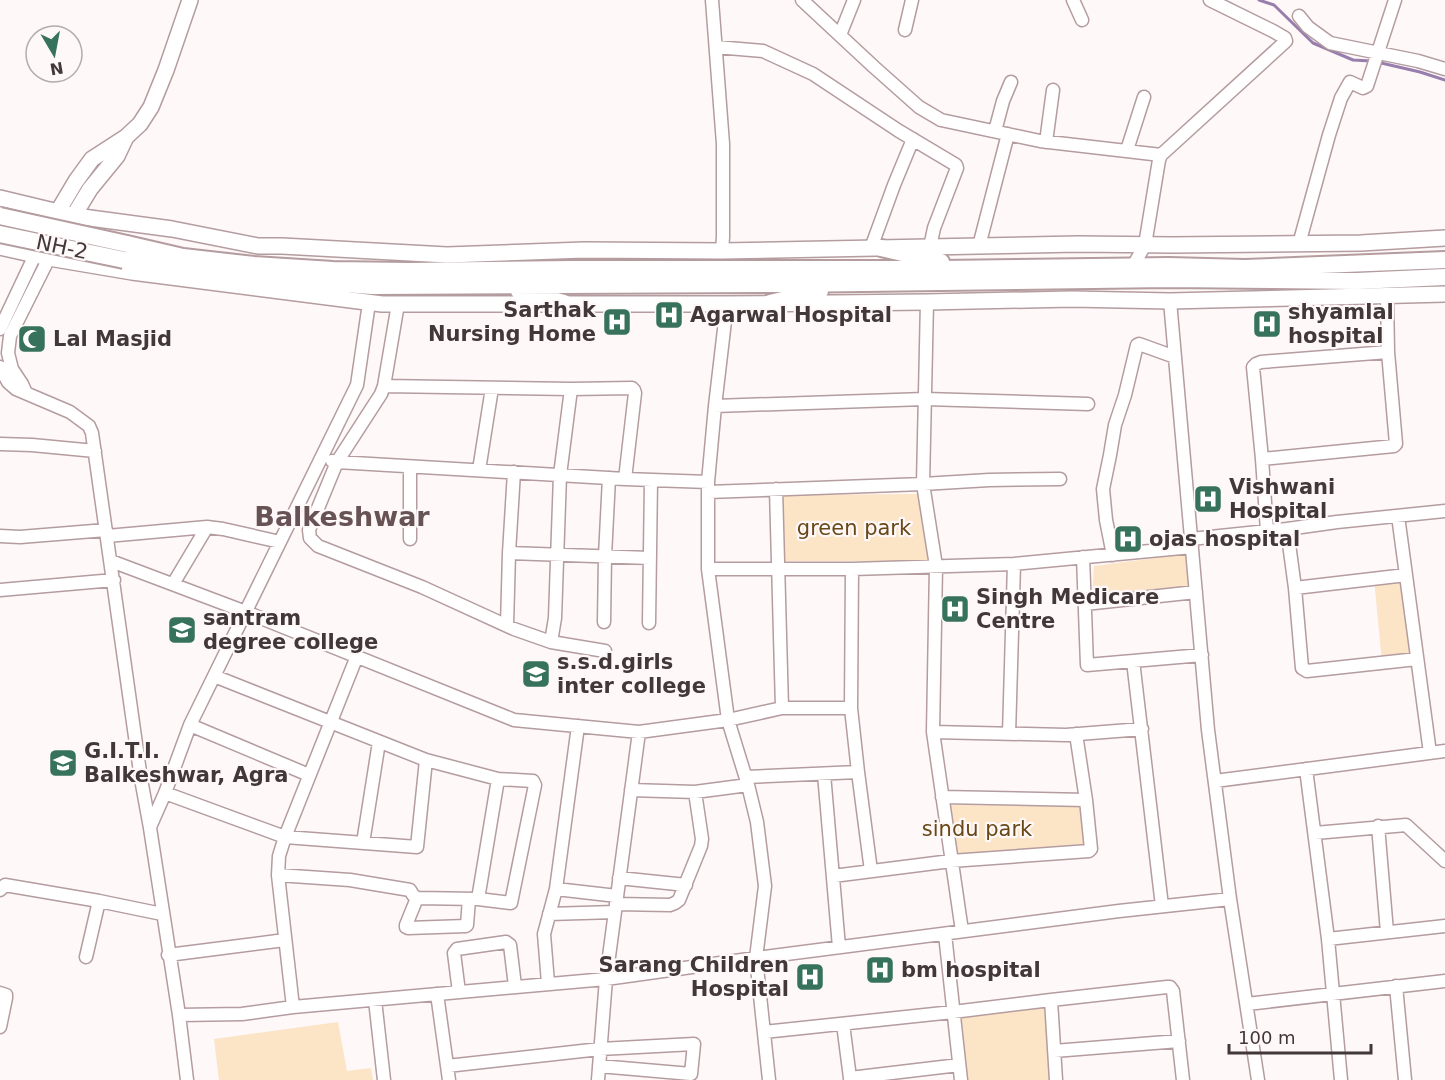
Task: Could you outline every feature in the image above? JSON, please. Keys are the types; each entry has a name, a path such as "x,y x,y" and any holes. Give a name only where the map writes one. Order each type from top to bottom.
{"highway":[{"path":"0,216 125,252 154,266 239,276 372,286 1169,279 1358,281 1445,277"},
{"name":"NH-2","path":"0,234 125,252"},
{"path":"876,248 965,268"},
{"path":"125,252 254,265 333,270 409,271 1132,266 1245,268 1445,260"},
{"path":"770,303 862,283"},
{"path":"499,285 564,303"}],"main road":[{"path":"42,257 58,212 76,181 92,159 126,137 140,124 151,107 190,0"},
{"path":"42,257 75,216 90,189 117,156 126,137"},
{"path":"0,225 3,199 75,216 172,229 258,246 447,255 584,250 722,251 1361,243 1445,238"},
{"path":"100,267 112,221"},
{"path":"0,247 100,267 369,303 398,304 727,304 1072,299 1170,301 1445,294"}],"street":[{"path":"712,0 723,144 722,251"},
{"path":"802,0 874,68 926,112 941,120 1046,142 1161,154"},
{"path":"840,35 854,0"},
{"path":"905,30 912,0"},
{"path":"1073,0 1082,20"},
{"path":"1132,266 1145,245 1161,154 1286,40 1273,31 1210,0"},
{"path":"1299,244 1341,98 1350,82 1366,87 1395,0"},
{"path":"1299,16 1308,27 1330,43 1375,62 1418,61 1445,69"},
{"path":"716,47 764,51 804,70 957,166 934,228 930,247"},
{"path":"979,246 1001,133 1003,101 1011,82"},
{"path":"1046,142 1053,90"},
{"path":"1127,150 1144,97"},
{"path":"876,248 894,185 913,139"},
{"path":"0,329 42,257"},
{"path":"26,393 12,369 8,353 10,336 42,257"},
{"path":"1262,459 1396,444 1388,352 1388,297"},
{"path":"1170,301 1208,730 1230,899 1258,1080"},
{"path":"927,302 923,484 936,566 933,732 962,932"},
{"path":"150,828 190,725 357,385 369,303"},
{"path":"398,304 381,394 337,462 309,530 310,538 318,546 422,587 507,626 551,642 605,651"},
{"path":"727,304 708,487 708,569 728,720 747,781 756,822 765,886 756,958 769,1080"},
{"path":"1113,555 1103,495 1115,425 1137,345 1175,357"},
{"path":"1267,531 1253,367 1261,362 1388,352"},
{"path":"0,367 8,382 16,389 70,412 89,426 92,433 187,1080"},
{"path":"384,386 571,389 632,387 635,393 625,478"},
{"path":"479,470 492,388"},
{"path":"551,642 555,618 560,475 571,389"},
{"path":"715,406 925,399 1088,404"},
{"path":"0,444 95,451"},
{"path":"321,457 337,462 625,478 708,487 776,489 1060,479"},
{"path":"410,466 410,539"},
{"path":"507,626 514,472"},
{"path":"604,622 609,478"},
{"path":"649,623 651,480"},
{"path":"776,489 782,708"},
{"path":"708,569 852,569 1014,564 1113,555 1337,522 1445,512"},
{"path":"1398,516 1430,753"},
{"path":"0,536 20,537 207,527 280,542"},
{"path":"173,584 207,527"},
{"path":"1287,529 1303,670 1417,659"},
{"path":"509,553 650,558"},
{"path":"1083,557 1087,665 1202,655"},
{"path":"111,561 246,612 514,720 639,732 728,720 782,708 851,708"},
{"path":"1009,734 1014,564"},
{"path":"852,569 851,708 871,871"},
{"path":"1295,588 1406,575"},
{"path":"0,590 114,580"},
{"path":"1085,604 1196,592"},
{"path":"293,1007 278,875 279,856 357,656"},
{"path":"1133,661 1162,906"},
{"path":"214,676 426,760 498,778 533,781 535,785 511,903 473,899 417,898 410,890 360,881 278,875"},
{"path":"190,725 309,775"},
{"path":"548,983 544,934 556,889 578,726"},
{"path":"933,732 1076,735 1142,729"},
{"path":"598,1080 606,979 639,732"},
{"path":"833,876 951,861 1089,851 1092,847 1076,735"},
{"path":"363,843 379,741"},
{"path":"1215,781 1445,751"},
{"path":"165,792 285,837 417,847 426,760"},
{"path":"1306,769 1328,939 1341,1080"},
{"path":"631,790 695,792 747,781 858,772"},
{"path":"824,774 839,947"},
{"path":"417,898 406,927 467,925 498,778"},
{"path":"549,914 616,904 669,905 679,900 701,846 695,792"},
{"path":"942,797 1086,800"},
{"path":"1314,833 1407,825 1445,861"},
{"path":"1378,826 1387,932"},
{"path":"619,878 686,885"},
{"path":"0,890 5,885 162,914"},
{"path":"556,889 616,904"},
{"path":"179,1015 242,1014 293,1007 606,979 839,947 1230,899"},
{"path":"86,957 99,901"},
{"path":"1328,939 1445,926"},
{"path":"945,934 961,1080"},
{"path":"168,955 285,940"},
{"path":"459,992 454,953 457,949 506,942 510,945 515,986"},
{"path":"1247,1004 1445,981"},
{"path":"1396,986 1405,1080"},
{"path":"764,1032 1170,987 1173,991 1183,1080"},
{"path":"0,993 6,995 0,1027"},
{"path":"437,994 449,1080"},
{"path":"375,1000 384,1080"},
{"path":"1050,1000 1056,1080"},
{"path":"843,1024 850,1079 905,1076 959,1065"},
{"path":"1054,1051 1179,1041"},
{"path":"447,1066 600,1049 694,1044 691,1077 599,1066"}],"green space":[{"name":"green park","path":"918,494 928,561 781,561 781,495"},
{"path":"1186,554 1189,589 1092,601 1094,566"},
{"path":"1406,575 1417,659 1382,662 1374,579"},
{"name":"sindu park","path":"948,805 1083,806 1085,844 956,854"},
{"path":"1048,1005 1052,1080 965,1080 958,1016"},
{"path":"338,1022 347,1071 371,1068 373,1080 219,1080 214,1039"}],"waterway":[{"path":"1259,0 1274,5 1313,43 1353,60 1371,61"},
{"path":"1377,62 1445,80"}],"place":[{"name":"Agarwal Hospital","path":"669,315"},
{"name":"Sarthak Nursing Home","path":"617,322"},
{"name":"shyamlal hospital","path":"1267,324"},
{"name":"Lal Masjid","path":"32,339"},
{"name":"Vishwani Hospital","path":"1208,499"},
{"name":"ojas hospital","path":"1128,539"},
{"name":"Singh Medicare Centre","path":"955,609"},
{"name":"santram degree college","path":"182,630"},
{"name":"s.s.d.girls inter college","path":"536,674"},
{"name":"G.I.T.I. Balkeshwar, Agra","path":"63,763"},
{"name":"bm hospital","path":"880,970"},
{"name":"Sarang Children Hospital","path":"810,977"}],"district":[{"name":"Balkeshwar","path":"342,516"}]}
